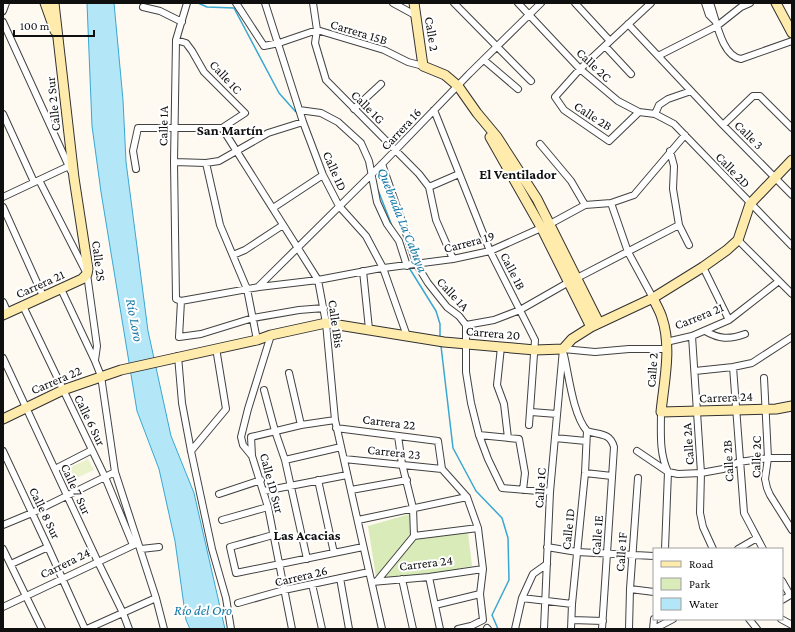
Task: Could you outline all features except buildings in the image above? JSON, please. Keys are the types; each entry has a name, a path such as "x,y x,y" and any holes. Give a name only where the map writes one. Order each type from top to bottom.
{"street":[{"path":"3,10 6,3"},
{"name":"Calle 2 Sur","path":"45,3 59,42"},
{"name":"Calle 2 Sur","path":"54,3 70,165"},
{"name":"Calle 1A","path":"187,3 176,40 174,162 179,337 201,334 253,318"},
{"name":"Carrera 15B","path":"236,3 264,46 279,43 317,30 384,50 408,62 424,66"},
{"name":"Calle 1D","path":"266,3 299,110 323,175 339,206 366,236 383,268 406,336"},
{"name":"Calle 1G","path":"313,3 317,30 315,43 326,80 396,150 429,187 436,220 453,259"},
{"path":"393,3 416,15"},
{"name":"Calle 2","path":"414,3 424,66 446,74 458,86 477,113 546,225 595,325"},
{"path":"454,3 531,81"},
{"path":"518,3 529,15"},
{"name":"Carrera 16","path":"259,286 541,3"},
{"path":"575,3 610,41"},
{"path":"580,69 651,3"},
{"path":"704,3 709,15 716,23 731,54 736,58 741,59 792,41"},
{"path":"710,3 714,12 716,23"},
{"path":"628,24 658,56 716,23 740,5 750,3"},
{"path":"776,3 792,33"},
{"path":"143,7 160,11 182,22"},
{"name":"Calle 2C","path":"529,15 580,69 618,101 639,112 655,114"},
{"path":"3,22 70,165 3,197"},
{"name":"Calle 1C","path":"176,40 186,43 204,72 245,112 222,128"},
{"path":"605,46 631,74"},
{"name":"Calle 3","path":"658,56 792,195"},
{"path":"484,60 518,89"},
{"name":"Calle 2B","path":"580,69 555,97 564,110 609,141 639,112"},
{"path":"354,109 381,84"},
{"path":"655,114 659,105 668,99 691,91"},
{"path":"723,124 753,96 760,96 792,128"},
{"path":"299,110 321,113 338,122 361,143 369,161 377,202 390,228 399,241 410,265"},
{"name":"Calle 1B","path":"434,110 490,251 535,340 529,425"},
{"path":"3,114 36,181 87,274"},
{"name":"Calle 2D","path":"655,114 674,124 792,246"},
{"path":"174,162 206,163 219,161 268,133 303,122"},
{"path":"136,169 133,152 138,128 222,128"},
{"name":"Calle 1Bis","path":"222,128 318,280 326,323 336,428 369,572 374,582 382,629"},
{"name":"Carrera 19","path":"178,300 259,286 318,280 363,271 453,259 490,251 546,225 584,205 611,204 634,195 685,135"},
{"path":"540,144 571,181 584,205"},
{"path":"670,151 674,166 673,189 679,225 689,245"},
{"path":"587,431 582,426 577,414 563,349 572,339 595,325 653,298 703,267 727,250 738,240 750,204 792,160"},
{"path":"206,163 220,225 247,289 257,340"},
{"name":"Calle 1A","path":"382,164 410,265 428,283 447,307 459,316 466,325 466,372 471,403 479,436 488,459 502,488 523,490"},
{"name":"Calle 2S","path":"70,165 74,178 88,269 87,274 97,346 95,361"},
{"path":"429,187 459,174"},
{"path":"273,208 323,175"},
{"name":"Calle 2","path":"611,204 628,252 653,298 662,319 666,346 666,370 661,412 661,454 668,472 665,548"},
{"path":"3,207 43,296"},
{"path":"233,255 245,250 283,225"},
{"name":"Carrera 20","path":"466,325 494,320 520,310 573,280 679,225"},
{"path":"738,240 792,294"},
{"path":"703,267 729,320"},
{"path":"363,271 369,329"},
{"name":"Carrera 21","path":"6,314 82,279 87,274"},
{"name":"Carrera 21","path":"563,349 595,352 666,346 729,320 779,281"},
{"path":"61,289 101,376 115,472 137,546"},
{"path":"3,302 6,314"},
{"name":"Calle 6 Sur","path":"23,306 137,546 156,598 164,629"},
{"path":"253,318 299,310 324,308"},
{"name":"Carrera 20","path":"121,370 326,323 467,344 535,350 563,349"},
{"path":"705,330 714,336 733,338 745,334"},
{"path":"252,456 243,445 241,436 271,335"},
{"name":"Calle 2A","path":"692,336 701,473 700,513 703,527 713,548"},
{"path":"695,371 733,367 752,363 792,337"},
{"path":"501,347 496,385 504,404 508,438"},
{"path":"191,451 226,409 216,348"},
{"name":"Calle 1C","path":"544,629 550,492 563,349"},
{"path":"178,356 182,403 191,451 212,549 226,598 231,629"},
{"name":"Calle 7 Sur","path":"3,358 98,562 123,612 129,629"},
{"name":"Calle 2B","path":"733,367 744,513 762,548"},
{"name":"Carrera 22","path":"3,419 63,390 121,370"},
{"path":"289,373 301,425"},
{"name":"Calle 2C","path":"764,378 768,458 765,479 770,495 792,530"},
{"path":"264,390 275,431 286,460 306,559"},
{"name":"Carrera 24","path":"661,412 766,409 792,406"},
{"path":"531,412 557,414"},
{"path":"275,431 301,425 335,420"},
{"name":"Carrera 22","path":"336,428 438,441 442,469"},
{"name":"Calle 1D Sur","path":"275,431 251,437 252,456 261,480 268,507 292,629"},
{"name":"Calle 1D","path":"571,629 572,604 585,473 587,431"},
{"name":"Calle 1E","path":"587,431 603,434 613,444 602,629"},
{"path":"398,436 402,464 413,508 414,536"},
{"path":"479,436 519,439 525,473 523,490 550,492"},
{"path":"555,438 586,441"},
{"path":"286,460 341,447"},
{"path":"55,469 92,450"},
{"name":"Calle 8 Sur","path":"3,451 86,629"},
{"path":"637,452 668,472 678,474 701,473 723,469 739,462 768,458 792,458"},
{"name":"Carrera 23","path":"344,459 442,469"},
{"path":"442,469 467,497 478,528 483,569 480,594 483,620 471,627 458,629"},
{"path":"3,525 115,472"},
{"path":"585,473 612,476"},
{"path":"264,492 347,474"},
{"name":"Calle 1F","path":"629,629 632,555 638,478"},
{"path":"219,494 261,480"},
{"path":"318,480 334,553"},
{"path":"351,490 407,480"},
{"path":"358,520 467,497"},
{"path":"222,520 268,507"},
{"path":"374,582 414,536 478,528"},
{"path":"273,535 230,547 236,573 363,547"},
{"path":"740,548 757,538"},
{"name":"Carrera 24","path":"3,607 63,580 98,562 137,546 158,546"},
{"path":"11,564 48,547"},
{"path":"547,548 577,552 653,556"},
{"path":"3,549 42,629"},
{"path":"516,629 522,598 533,574 546,564"},
{"name":"Carrera 24","path":"374,582 429,577 483,569"},
{"name":"Carrera 26","path":"238,603 284,590 369,572"},
{"path":"429,577 440,629"},
{"path":"340,578 350,629"},
{"path":"402,580 413,629"},
{"path":"783,582 791,594"},
{"path":"312,584 322,629"},
{"path":"630,589 653,592"},
{"path":"435,605 480,594"},
{"path":"86,629 156,598"},
{"path":"522,598 572,604"},
{"path":"572,620 603,621"},
{"path":"654,629 671,620"},
{"path":"750,620 757,629"},
{"path":"783,620 792,625"}],"green space":[{"path":"88,459 94,470 72,480 67,469"},
{"path":"413,513 411,539 468,532 472,566 428,575 376,577 368,526"}],"water":[{"name":"Río del Oro","path":"87,3 114,3 123,100 126,162 148,331 171,436 194,493 225,629 190,629 186,620 175,541 159,469 137,411 101,192 92,126"}],"waterway":[{"name":"Quebrada La Cabuya","path":"198,3 207,7 234,8 279,93 295,111 297,111"},
{"name":"Quebrada La Cabuya","path":"378,190 392,226"},
{"name":"Quebrada La Cabuya","path":"408,266 436,311 440,324 440,338"},
{"name":"Quebrada La Cabuya","path":"441,346 453,448 476,491 502,518 508,538 509,580 492,615 498,629"}],"district":[{"name":"San Martín","path":"230,130"},
{"name":"El Ventilador","path":"518,174"},
{"name":"Las Acacias","path":"307,535"}],"water label":[{"name":"Río Loro","path":"135,320"}]}
